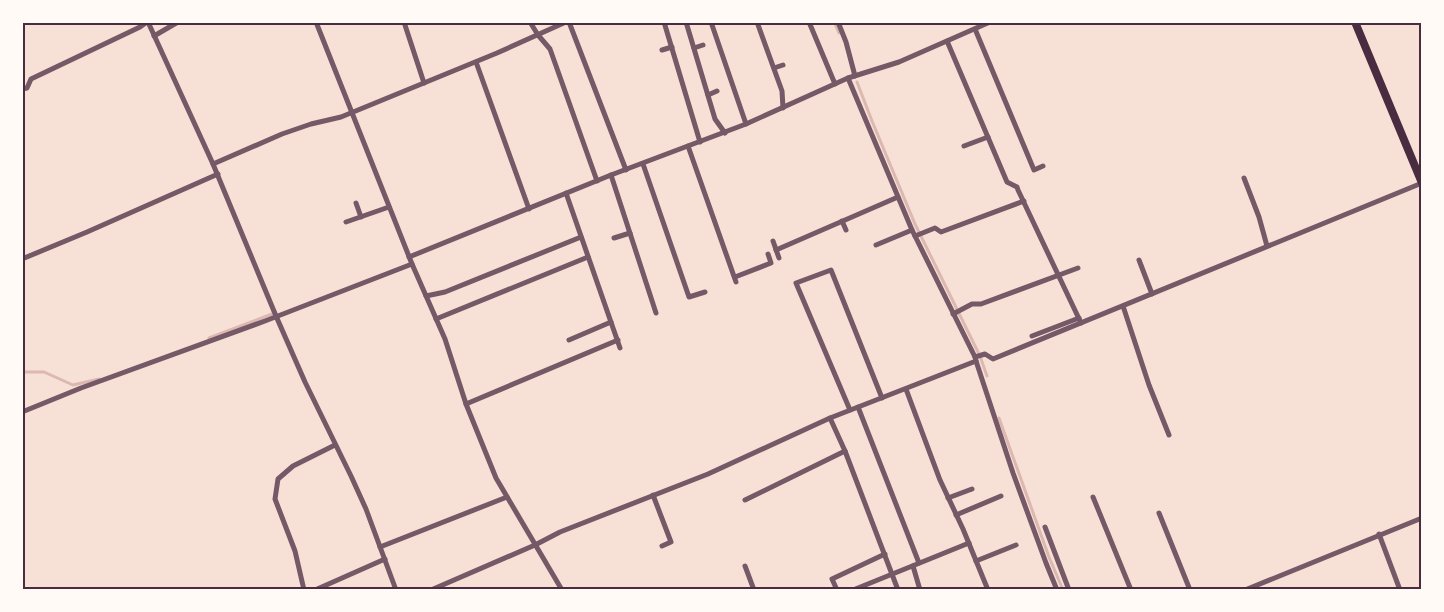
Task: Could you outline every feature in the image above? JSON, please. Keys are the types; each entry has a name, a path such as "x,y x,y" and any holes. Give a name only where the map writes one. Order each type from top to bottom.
{"main road":[{"path":"1355,22 1422,183"}],"street":[{"path":"22,89 27,88 32,79 134,31 147,22 218,174 305,382 355,484 396,590"},
{"path":"154,36 178,22"},
{"path":"316,22 410,261 436,319 466,404 496,478 562,590"},
{"path":"404,22 424,83"},
{"path":"530,22 550,49 597,181"},
{"path":"213,164 282,134 352,113 568,22 626,170"},
{"path":"664,22 700,141"},
{"path":"686,22 715,119 725,133"},
{"path":"711,22 746,124"},
{"path":"758,22 782,91 783,108"},
{"path":"809,22 834,84"},
{"path":"838,22 855,76"},
{"path":"22,412 276,316 410,261 529,208 725,133 848,78 898,62 990,22"},
{"path":"975,29 1034,170 1043,166"},
{"path":"947,41 1007,182 1017,187 1080,320"},
{"path":"694,48 703,45"},
{"path":"662,50 672,47"},
{"path":"476,62 529,208"},
{"path":"774,68 783,65"},
{"path":"848,78 898,197 976,359 1013,473 1057,590"},
{"path":"555,89 563,86"},
{"path":"675,93 684,90"},
{"path":"708,94 717,91"},
{"path":"573,138 581,135"},
{"path":"963,146 988,137"},
{"path":"688,146 736,279 771,263 768,254"},
{"path":"643,164 689,297 705,292"},
{"path":"22,259 218,174"},
{"path":"611,175 656,314"},
{"path":"1244,178 1268,246"},
{"path":"1032,336 1123,306 1422,183"},
{"path":"566,194 621,348"},
{"path":"776,250 898,197"},
{"path":"876,245 935,228 941,232 1024,201"},
{"path":"356,203 361,217"},
{"path":"346,222 389,207"},
{"path":"842,221 846,230"},
{"path":"614,238 630,232"},
{"path":"426,296 445,292 581,237"},
{"path":"773,241 779,258"},
{"path":"436,319 588,257"},
{"path":"1139,260 1152,294"},
{"path":"954,313 972,304 981,304 1078,268"},
{"path":"850,410 796,283 831,270 882,398"},
{"path":"1123,306 1149,385 1169,435"},
{"path":"431,590 560,532 708,474 830,418 985,354 993,359 1080,320"},
{"path":"569,340 611,322"},
{"path":"466,404 618,340"},
{"path":"906,388 940,480 988,590"},
{"path":"858,407 916,565 920,590"},
{"path":"830,418 845,451 898,590"},
{"path":"304,590 295,551 275,499 278,479 293,466 335,445"},
{"path":"745,500 845,451"},
{"path":"948,498 972,489"},
{"path":"653,495 671,542 662,546"},
{"path":"956,515 1001,496"},
{"path":"380,547 507,497"},
{"path":"1093,497 1131,590"},
{"path":"1159,513 1190,590"},
{"path":"1245,590 1422,518"},
{"path":"1055,528 1046,530 1069,590"},
{"path":"1379,534 1400,590"},
{"path":"853,590 969,543"},
{"path":"976,561 1016,545"},
{"path":"837,590 832,579 885,554"},
{"path":"315,590 384,559"},
{"path":"745,566 753,590"}],"waterway":[{"path":"834,22 839,33"},
{"path":"857,82 915,224 978,352"},
{"path":"209,338 272,314"},
{"path":"981,359 987,376"},
{"path":"22,372 44,372 73,385 99,379"},
{"path":"999,418 1063,590"}]}
